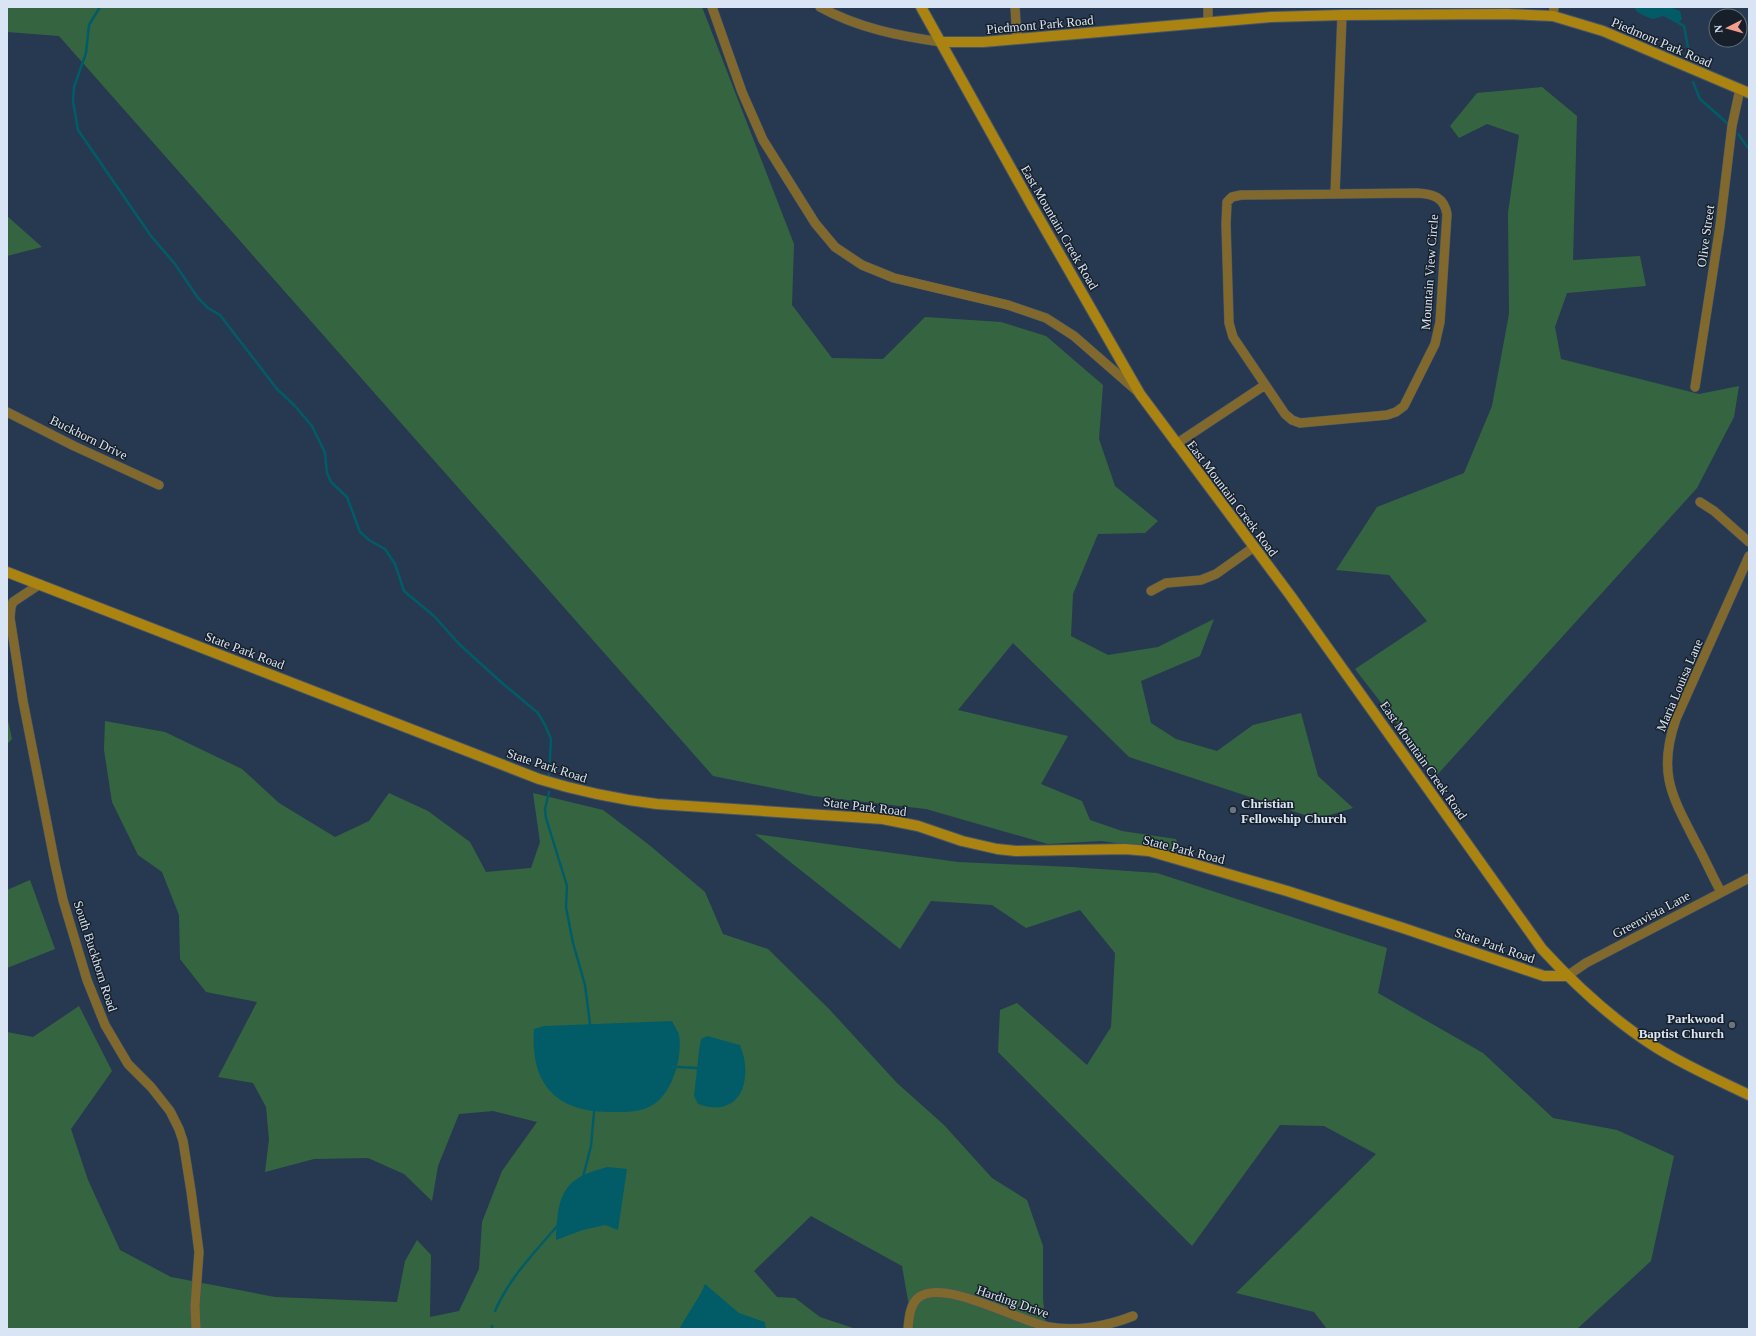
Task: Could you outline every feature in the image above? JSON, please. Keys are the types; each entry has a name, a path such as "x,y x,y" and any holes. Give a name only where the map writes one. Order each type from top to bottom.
{"street":[{"path":"712,7 742,92 760,135 815,223 835,247 862,265 894,278 1008,305 1046,318 1074,336 1140,394"},
{"path":"820,7 859,25 886,32 941,42"},
{"name":"East Mountain Creek Road","path":"922,7 1035,211 1140,394 1254,547 1542,949 1567,976"},
{"path":"1015,7 1017,39"},
{"path":"1208,7 1208,22"},
{"name":"Piedmont Park Road","path":"941,42 983,42 1271,17 1554,12 1603,31 1744,91"},
{"path":"1335,194 1342,15"},
{"name":"Olive Street","path":"1695,387 1720,226 1732,126 1744,91"},
{"name":"Mountain View Circle","path":"1417,193 1436,196 1442,201 1447,214 1440,322 1435,344 1404,406 1392,414 1323,421 1296,422 1285,414 1233,337 1229,327 1226,224 1227,202 1232,196 1241,195 1335,194 1417,193"},
{"path":"1176,444 1265,385"},
{"name":"Buckhorn Drive","path":"7,412 74,446 159,485"},
{"path":"1700,502 1714,510 1749,542"},
{"path":"1151,591 1166,583 1200,580 1216,574 1254,547"},
{"name":"Maria Louisa Lane","path":"1721,892 1673,798 1669,781 1667,759 1669,741 1676,719 1749,556"},
{"name":"State Park Road","path":"7,572 534,777 574,790 625,800 657,804 883,819 918,826 978,846 1004,850 1048,851 1125,849 1149,851 1302,895 1544,976 1567,976"},
{"name":"South Buckhorn Road","path":"40,584 13,602 11,606 10,618 23,701 55,864 87,980 105,1025 128,1064 164,1103 175,1119 179,1129 191,1191 198,1240 199,1268 195,1306 196,1329"},
{"name":"Greenvista Lane","path":"1567,976 1586,963 1749,878"},
{"path":"1567,976 1611,1015 1657,1048 1749,1095"},
{"name":"Harding Drive","path":"908,1329 910,1314 915,1301 923,1294 937,1292 965,1298 1039,1325 1056,1328 1094,1326 1112,1323 1133,1316"}],"shaded area":[{"path":"7,7 702,7 794,244 792,305 832,358 883,359 925,317 1001,322 1046,336 1103,385 1099,439 1115,486 1158,521 1145,533 1098,534 1073,594 1071,636 1108,655 1158,647 1214,619 1200,656 1141,681 1151,723 1176,739 1217,751 1253,725 1301,713 1318,776 1353,808 1317,819 1129,757 1013,643 958,710 1068,736 1041,784 1082,801 1090,820 1122,831 1176,839 1180,851 1101,841 1048,844 926,809 813,796 713,776 59,36 7,32"},
{"path":"1634,7 1670,7 1680,11 1682,19 1679,22 1663,16 1653,19 1637,12"},
{"path":"1542,87 1577,116 1573,260 1640,256 1646,286 1567,293 1555,327 1561,359 1699,394 1739,386 1734,417 1697,488 1437,775 1355,669 1427,621 1389,575 1336,570 1377,507 1464,473 1492,406 1509,314 1508,213 1519,135 1487,124 1459,138 1450,126 1477,93"},
{"path":"7,216 42,247 7,256"},
{"path":"7,716 12,739 7,744"},
{"path":"105,721 165,732 242,769 279,803 335,837 369,821 389,793 428,811 470,842 486,872 531,868 540,842 533,793 603,810 648,844 705,892 723,934 768,949 829,1009 897,1083 944,1125 992,1178 1027,1200 1043,1246 1043,1299 1046,1329 913,1329 902,1266 811,1216 754,1271 777,1297 795,1298 820,1317 856,1329 7,1329 7,1032 33,1037 79,1006 112,1071 71,1129 88,1180 120,1250 171,1277 275,1297 397,1302 405,1261 417,1240 431,1255 430,1317 459,1311 479,1269 482,1222 502,1171 537,1122 493,1111 459,1114 438,1166 432,1201 404,1174 368,1158 314,1159 265,1172 269,1139 266,1107 253,1083 218,1077 257,1002 206,992 180,959 179,915 162,872 138,855 112,802 104,750"},
{"path":"755,834 958,862 1071,867 1157,873 1387,948 1378,993 1483,1053 1553,1118 1617,1130 1674,1156 1651,1261 1577,1329 1327,1329 1314,1312 1236,1293 1376,1154 1324,1126 1280,1125 1192,1246 998,1052 1000,1010 1017,1003 1087,1065 1111,1027 1115,953 1080,910 1026,928 992,905 931,901 900,949"},
{"path":"30,880 55,949 7,968 7,890"},
{"path":"672,1021 679,1035 680,1044 677,1065 670,1086 664,1095 649,1107 628,1112 607,1112 588,1110 573,1106 560,1099 549,1090 541,1078 536,1064 534,1029 544,1026"},
{"path":"707,1036 740,1045 744,1058 744,1082 740,1093 734,1101 725,1106 713,1107 698,1104 694,1096 701,1039"},
{"path":"608,1167 627,1169 618,1230 605,1225 583,1230 556,1240 558,1212 565,1191 571,1183 580,1177 592,1171"},
{"path":"705,1284 739,1313 765,1322 766,1329 679,1329"}],"waterway":[{"path":"100,7 89,25 86,53 74,87 73,101 78,130 151,236 175,264 198,298 208,308 220,315 277,389 294,405 312,426 325,453 327,473 331,482 347,497 360,532 369,540 385,549 395,564 404,591 434,616 459,644 538,713 551,739 549,775"},
{"path":"1666,16 1684,26 1691,63"},
{"path":"1693,82 1700,99 1727,123"},
{"path":"1738,134 1749,149"},
{"path":"549,792 545,809 546,818 567,886 566,907 573,943 585,985 590,1024"},
{"path":"677,1067 698,1068"},
{"path":"583,1177 591,1146 594,1112"},
{"path":"495,1311 515,1276 558,1225"}],"place":[{"name":"Christian Fellowship Church","path":"1233,810"},
{"name":"Parkwood Baptist Church","path":"1732,1025"}]}
